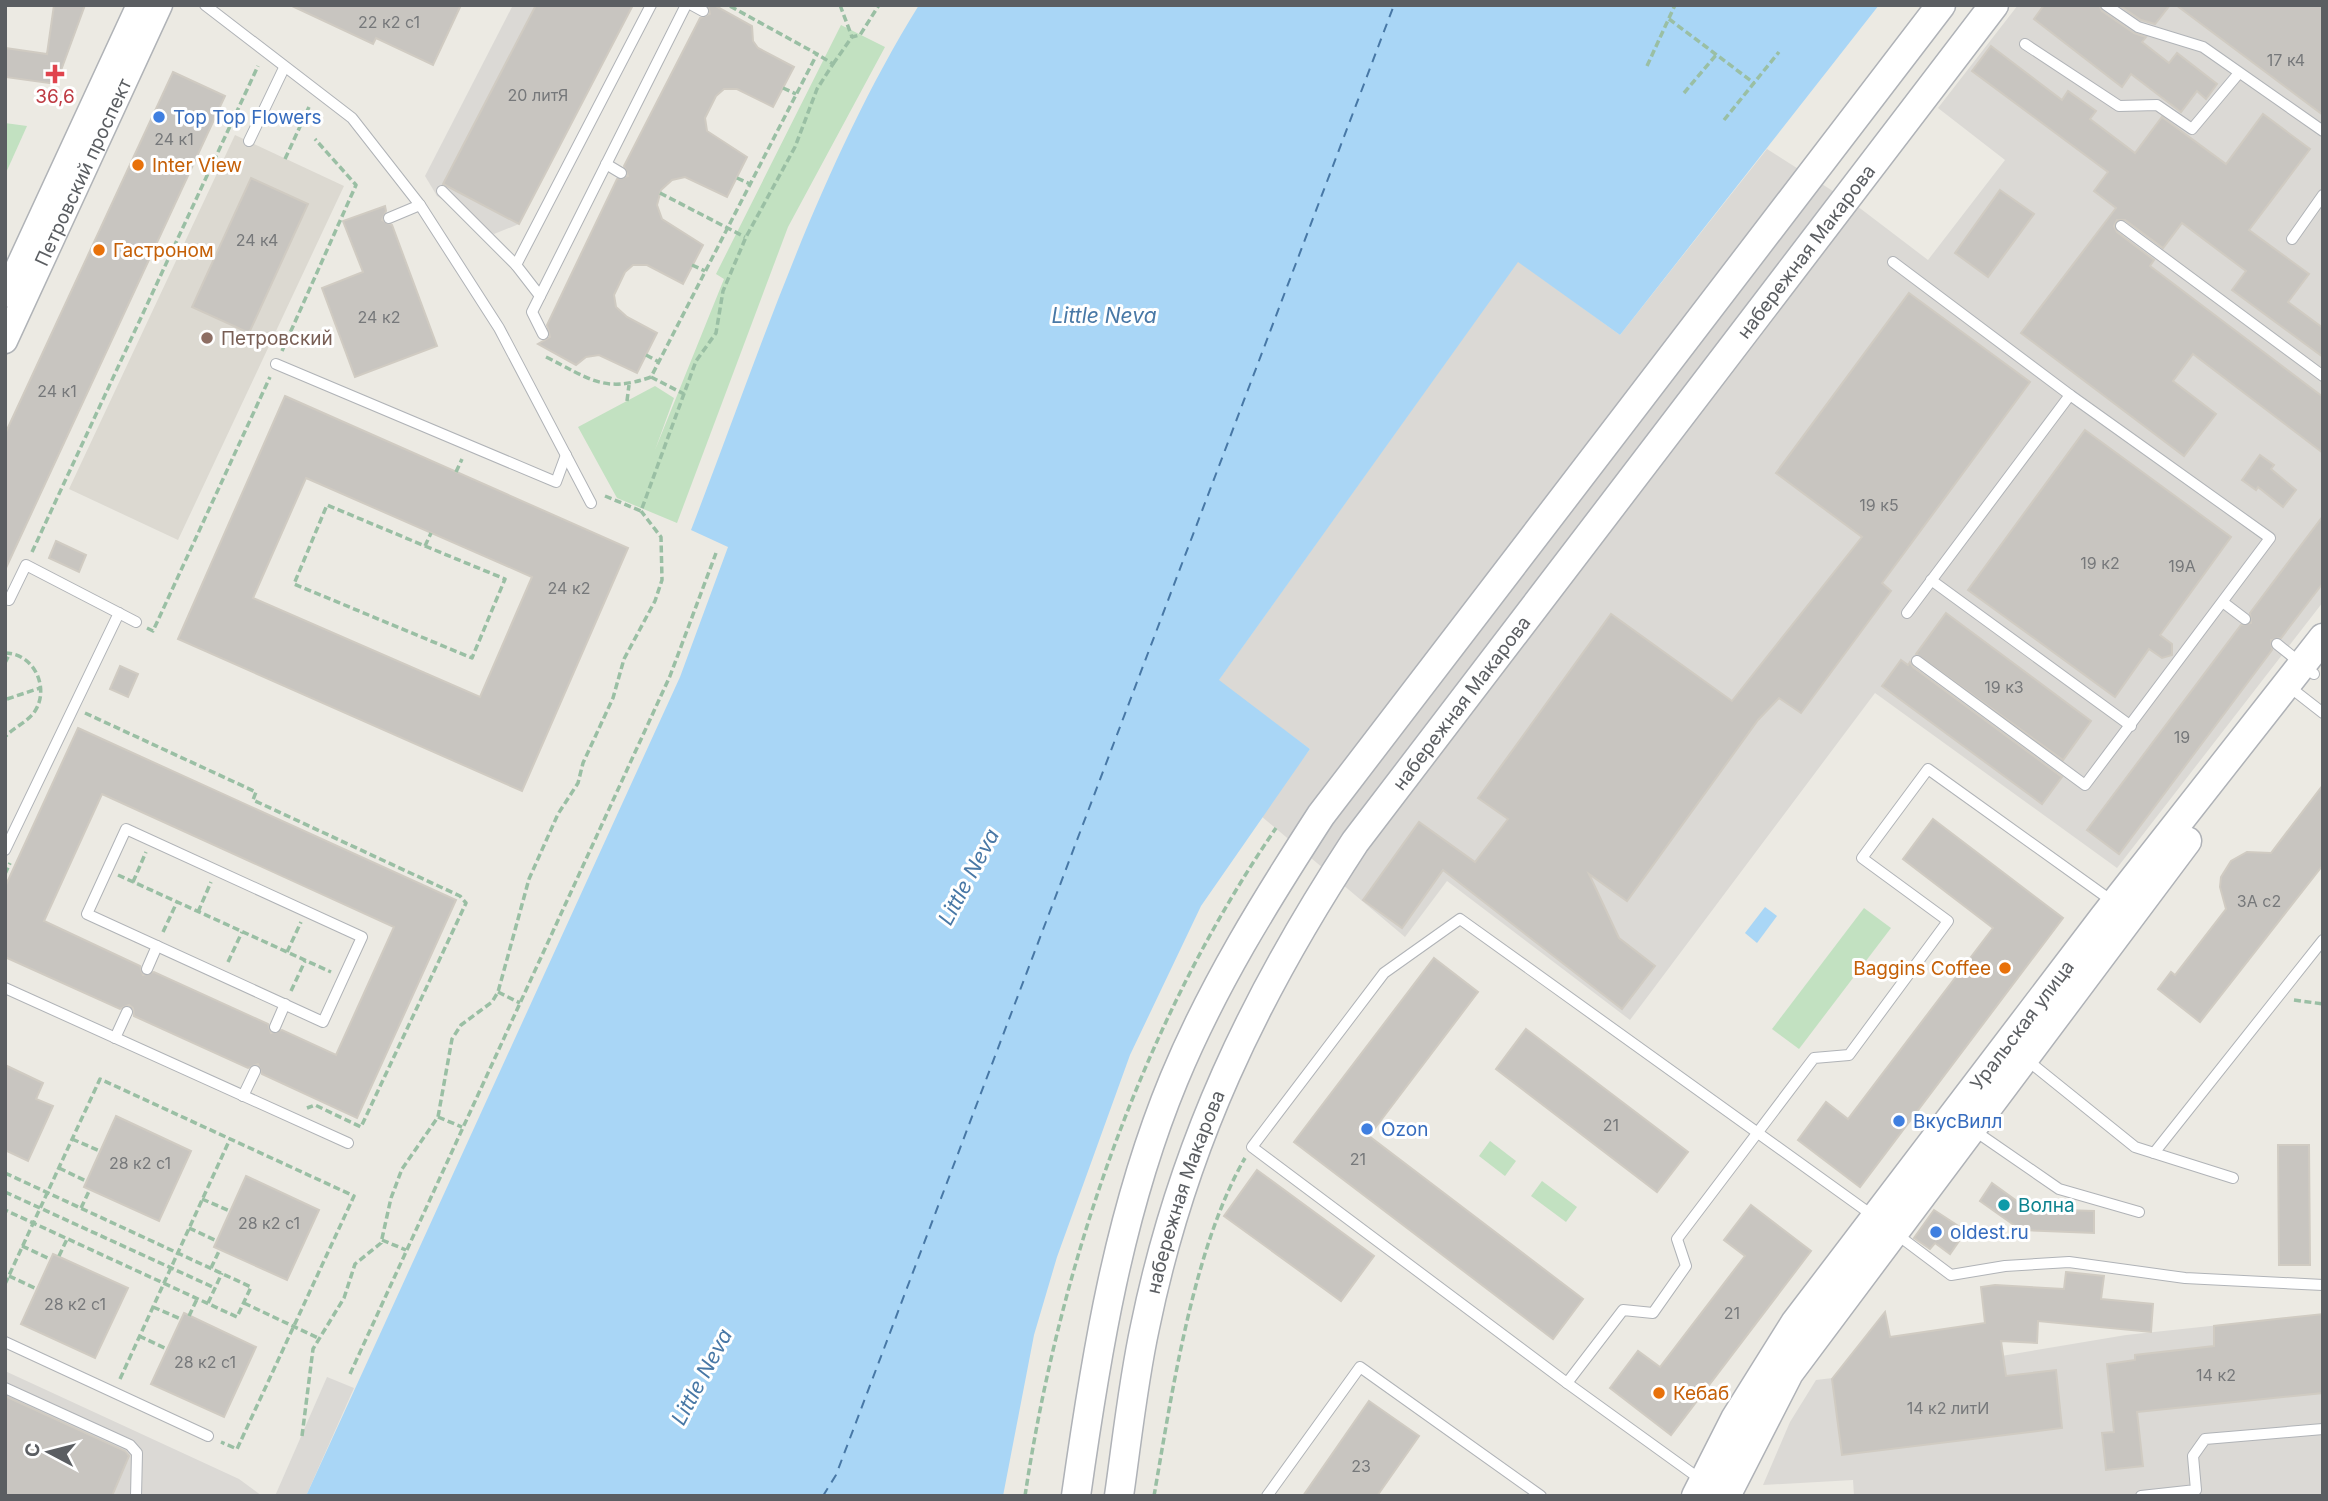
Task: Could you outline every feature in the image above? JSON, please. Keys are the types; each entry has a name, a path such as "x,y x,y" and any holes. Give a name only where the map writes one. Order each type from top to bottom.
{"main road":[{"path":"1076,1496 1103,1321 1124,1230 1147,1150 1174,1078 1219,983 1263,903 1321,815 1941,5"},
{"name":"набережная Макарова","path":"1119,1496 1144,1328 1189,1164 1226,1072 1300,925 1355,842 1994,5"},
{"name":"Уральская улица","path":"1963,1121 2024,1058 2305,676 2323,638"},
{"name":"Уральская улица","path":"1713,1491 1770,1361 1885,1225 1963,1121 2115,903 2305,676"}],"street":[{"name":"Петровский проспект","path":"5,341 9,307 99,113 139,5"},
{"name":"Петровский проспект","path":"99,113 160,5"}],"lane":[{"path":"205,5 352,118 420,205 499,328 591,503"},
{"path":"516,265 650,5"},
{"path":"543,334 532,312 686,5"},
{"path":"692,5 703,11"},
{"path":"2106,5 2138,27 2203,47 2323,131"},
{"path":"2025,44 2119,106 2157,105 2192,129 2239,73"},
{"path":"249,141 284,68"},
{"path":"606,164 621,173"},
{"path":"442,191 516,265 540,296"},
{"path":"2292,239 2323,195"},
{"path":"389,218 420,205"},
{"path":"2121,226 2323,376"},
{"path":"1893,262 2070,395 2270,538 2224,603 2085,785 1917,661"},
{"path":"276,364 556,482 566,455"},
{"path":"1907,613 2070,395"},
{"path":"5,598 9,600 26,565 135,622"},
{"path":"1931,580 2130,726"},
{"path":"2224,603 2245,619"},
{"path":"5,850 118,613"},
{"path":"2277,644 2305,676 2323,713"},
{"path":"1567,1383 1623,1310 1653,1313 1686,1266 1677,1239 1814,1058 1849,1055 1948,921 1862,858 1928,769 2115,903"},
{"path":"126,829 362,937 323,1021 87,914 107,870 126,829"},
{"path":"1713,1491 1252,1147 1384,973 1460,919 1951,1275 2005,1266 2069,1262 2185,1278 2323,1284"},
{"path":"2154,1153 2323,940"},
{"path":"147,968 157,946"},
{"path":"5,988 348,1143"},
{"path":"275,1027 285,1004"},
{"path":"115,1038 127,1012"},
{"path":"2024,1058 2135,1147 2233,1178"},
{"path":"243,1096 255,1071"},
{"path":"1963,1121 2059,1189 2139,1212"},
{"path":"5,1342 208,1436"},
{"path":"1267,1496 1360,1367 1541,1496"},
{"path":"5,1388 130,1445 137,1453 136,1496"},
{"path":"2141,1496 2196,1490 2193,1456 2205,1439 2323,1429"}],"path":[{"path":"728,5 832,64"},
{"path":"840,5 852,37"},
{"path":"641,511 696,361 716,333 723,291 746,237 795,147 817,89 832,64 852,37 860,35 879,5"},
{"path":"1647,66 1675,5"},
{"path":"1669,19 1754,83"},
{"path":"1724,120 1779,52"},
{"path":"546,356 606,386 629,385 651,377 817,54"},
{"path":"1684,93 1716,54"},
{"path":"26,565 258,65"},
{"path":"783,88 796,94"},
{"path":"285,159 309,107"},
{"path":"135,622 153,631 356,185 315,139"},
{"path":"737,178 750,184"},
{"path":"660,193 746,237"},
{"path":"692,265 705,271"},
{"path":"646,355 659,362"},
{"path":"651,377 684,394"},
{"path":"626,401 629,385"},
{"path":"456,472 462,457"},
{"path":"302,1436 309,1370 318,1338 344,1298 355,1264 382,1240 391,1198 402,1169 438,1117 452,1039 461,1025 492,1002 498,992 529,879 558,814 578,783 587,754 613,698 624,659 662,580 662,537 641,511 582,486"},
{"path":"327,505 425,546 505,579 472,658 294,584 327,505"},
{"path":"425,546 431,533"},
{"path":"350,1374 670,676 716,553"},
{"path":"5,663 8,653 28,661 39,678 40,688 36,709 5,737"},
{"path":"5,707 6,697 40,688"},
{"path":"80,717 87,712 256,792 253,800 460,896 466,903 361,1127 315,1105 302,1109"},
{"path":"5,723 10,731"},
{"path":"133,882 151,841"},
{"path":"5,874 11,861"},
{"path":"107,870 343,978"},
{"path":"198,912 217,870"},
{"path":"157,946 177,902"},
{"path":"287,952 306,911"},
{"path":"222,975 242,932"},
{"path":"285,1004 305,961"},
{"path":"498,992 520,1003"},
{"path":"2278,998 2323,1004"},
{"path":"5,1284 100,1079 354,1196 237,1449 208,1436"},
{"path":"438,1117 463,1127"},
{"path":"72,1139 100,1151"},
{"path":"114,1392 230,1139"},
{"path":"1154,1496 1195,1298 1211,1238 1230,1184 1252,1147"},
{"path":"59,1168 86,1181"},
{"path":"5,1173 251,1287 237,1317 5,1210"},
{"path":"81,1208 90,1189"},
{"path":"5,1192 215,1288"},
{"path":"202,1199 230,1211"},
{"path":"189,1228 217,1241"},
{"path":"59,1256 67,1238"},
{"path":"382,1240 407,1250"},
{"path":"22,1247 50,1259"},
{"path":"211,1268 220,1249"},
{"path":"208,1303 222,1273"},
{"path":"9,1276 37,1289"},
{"path":"189,1316 198,1298"},
{"path":"244,1303 318,1338"},
{"path":"153,1307 181,1319"},
{"path":"139,1336 167,1349"}],"shaded area":[{"path":"513,5 633,5 519,224 494,234 437,196 425,176"},
{"path":"2018,5 2323,5 2323,602 2117,868 1875,693 1630,1020 1447,881 1405,937 1261,816 1310,749 1218,681 1518,261 1620,335 1767,149 1861,209 1928,260 2005,160 1938,108"},
{"name":"Петровский","path":"235,135 344,186 178,540 69,489"},
{"path":"2323,1314 2323,1496 1854,1496 1853,1480 1763,1485 1790,1422 1816,1380 1966,1362 2126,1335"},
{"path":"5,1371 239,1479 262,1496 5,1496"},
{"path":"327,1377 354,1388 306,1496 275,1496"}],"green space":[{"path":"841,25 885,47 788,227 677,523 617,498 578,427 655,386 674,398 655,450 724,279 716,274"},
{"path":"5,123 27,126 5,175"},
{"path":"1864,908 1891,928 1799,1049 1772,1029"},
{"path":"1490,1141 1516,1161 1505,1176 1479,1156"},
{"path":"1542,1181 1577,1207 1566,1222 1531,1196"}],"water":[{"name":"Little Neva","path":"919,5 1879,5 1620,335 1518,262 1219,680 1310,749 1201,906 1130,1055 1057,1257 1034,1335 1003,1496 306,1496 680,677 728,547 691,530 793,262 821,196 850,131"},
{"path":"1765,907 1777,916 1757,943 1745,933"}],"building":[{"path":"54,5 85,5 56,84 5,77 5,48 47,54"},
{"path":"290,5 461,5 433,65 376,38 373,44"},
{"path":"536,5 633,5 519,224 443,184"},
{"path":"708,5 714,5 752,26 753,41 758,48 794,67 773,107 737,89 724,89 716,96 705,118 707,131 747,157 727,197 685,177 672,180 661,190 657,205 662,219 703,245 683,284 647,265 633,265 625,272 614,295 616,307 627,317 657,333 637,373 599,355 586,357 576,365 538,344 550,337 547,325 617,179 628,176 624,166 700,18 710,14"},
{"path":"2044,5 2099,5 2102,11 2134,33 2146,37 2142,42 2169,63 2177,53 2217,84 2206,99 2197,91 2181,112 2131,74 2122,87 2034,19"},
{"path":"2119,5 2170,5 2155,24 2141,20"},
{"path":"2176,5 2323,5 2323,115"},
{"path":"1991,46 2062,100 2068,91 2096,111 2090,119 2135,153 2162,117 2226,164 2263,114 2310,149 2249,230 2309,274 2288,302 2323,328 2323,357 2232,290 2246,271 2182,223 2163,248 2125,220 2117,220 2114,226 2117,232 2154,260 2150,266 2323,397 2323,453 2193,354 2173,381 2216,414 2184,456 2021,333 2116,208 2094,191 2108,172 1972,71"},
{"path":"173,72 225,96 5,570 5,434"},
{"path":"251,178 308,204 249,333 192,307"},
{"path":"2000,190 2034,214 1988,277 1955,253"},
{"path":"385,206 382,220 392,225 437,346 355,377 322,288 363,272 343,221"},
{"path":"1909,293 2030,382 1882,583 1891,591 1801,713 1779,698 1758,720 1627,901 1589,874 1619,938 1655,966 1622,1009 1443,870 1402,928 1363,900 1419,822 1475,862 1508,819 1478,798 1611,614 1732,701 1862,537 1776,473"},
{"path":"285,396 628,548 522,791 178,639","holes":["306,478 532,577 480,697 253,598"]},
{"path":"2085,430 2231,537 2160,635 2172,644 2172,655 2162,658 2149,649 2115,697 1968,590"},
{"path":"2260,455 2274,465 2271,469 2296,490 2283,507 2258,487 2256,490 2242,480"},
{"path":"2323,516 2323,583 2281,638 2271,640 2272,650 2119,854 2087,830 2241,625 2251,623 2250,613"},
{"path":"56,541 86,555 79,572 49,558"},
{"path":"1946,613 2091,721 2063,760 1916,654"},
{"path":"1901,660 1908,665 1910,662 1913,667 2062,777 2042,804 1882,686"},
{"path":"120,666 138,674 128,697 110,689"},
{"path":"78,728 456,900 357,1118 262,1074 258,1064 248,1068 134,1016 133,1008 129,1005 120,1009 5,957 5,887","holes":["102,794 394,927 336,1055 282,1030 271,1033 268,1024 154,972 143,975 140,966 44,921"]},
{"path":"2323,785 2323,865 2200,1022 2158,989 2171,972 2175,975 2226,909 2220,887 2221,877 2231,861 2247,852 2271,853"},
{"path":"1933,819 2063,918 1860,1187 1798,1140 1826,1102 1848,1119 1993,928 1903,859"},
{"path":"1434,958 1478,992 1369,1136 1583,1299 1553,1339 1294,1142"},
{"path":"1526,1029 1688,1152 1657,1192 1496,1069"},
{"path":"5,1065 43,1083 36,1099 53,1106 28,1161 5,1150"},
{"path":"116,1116 191,1151 159,1221 84,1187"},
{"path":"2278,1145 2309,1145 2310,1265 2279,1265"},
{"path":"1257,1170 1374,1256 1341,1301 1224,1216"},
{"path":"246,1176 319,1210 287,1280 214,1247"},
{"name":"Волна","path":"1992,1183 2028,1209 2094,1211 2094,1233 2021,1230 1980,1201"},
{"path":"1751,1205 1811,1251 1671,1435 1610,1388 1638,1351 1660,1367 1745,1256 1724,1240"},
{"path":"1934,1210 1966,1231 1950,1254 1935,1243 1930,1249 1914,1238"},
{"path":"53,1254 128,1288 95,1358 21,1324"},
{"path":"2066,1272 2104,1276 2101,1299 2153,1304 2151,1332 2038,1321 2037,1343 2001,1341 2006,1376 2056,1370 2062,1428 1842,1455 1832,1379 1885,1312 1890,1337 1985,1323 1981,1287 1995,1285 2064,1289"},
{"path":"184,1313 256,1347 224,1417 151,1384"},
{"path":"2323,1314 2323,1393 2137,1412 2143,1466 2106,1470 2102,1433 2114,1432 2107,1364 2135,1360 2135,1355 2214,1346 2214,1326"},
{"path":"5,1396 125,1451 129,1456 112,1496 5,1496"},
{"path":"1369,1401 1419,1436 1377,1496 1303,1496"}],"ferry route":[{"path":"823,1496 836,1475 1394,5"}],"place":[{"name":"36,6","path":"55,74"},
{"name":"Top Top Flowers","path":"159,117"},
{"name":"Inter View","path":"138,165"},
{"name":"Гастроном","path":"99,250"},
{"name":"Петровский","path":"207,338"},
{"name":"Baggins Coffee","path":"2005,968"},
{"name":"ВкусВилл","path":"1899,1121"},
{"name":"Ozon","path":"1367,1129"},
{"name":"Волна","path":"2004,1205"},
{"name":"oldest.ru","path":"1936,1232"},
{"name":"Кебаб","path":"1659,1393"}]}
